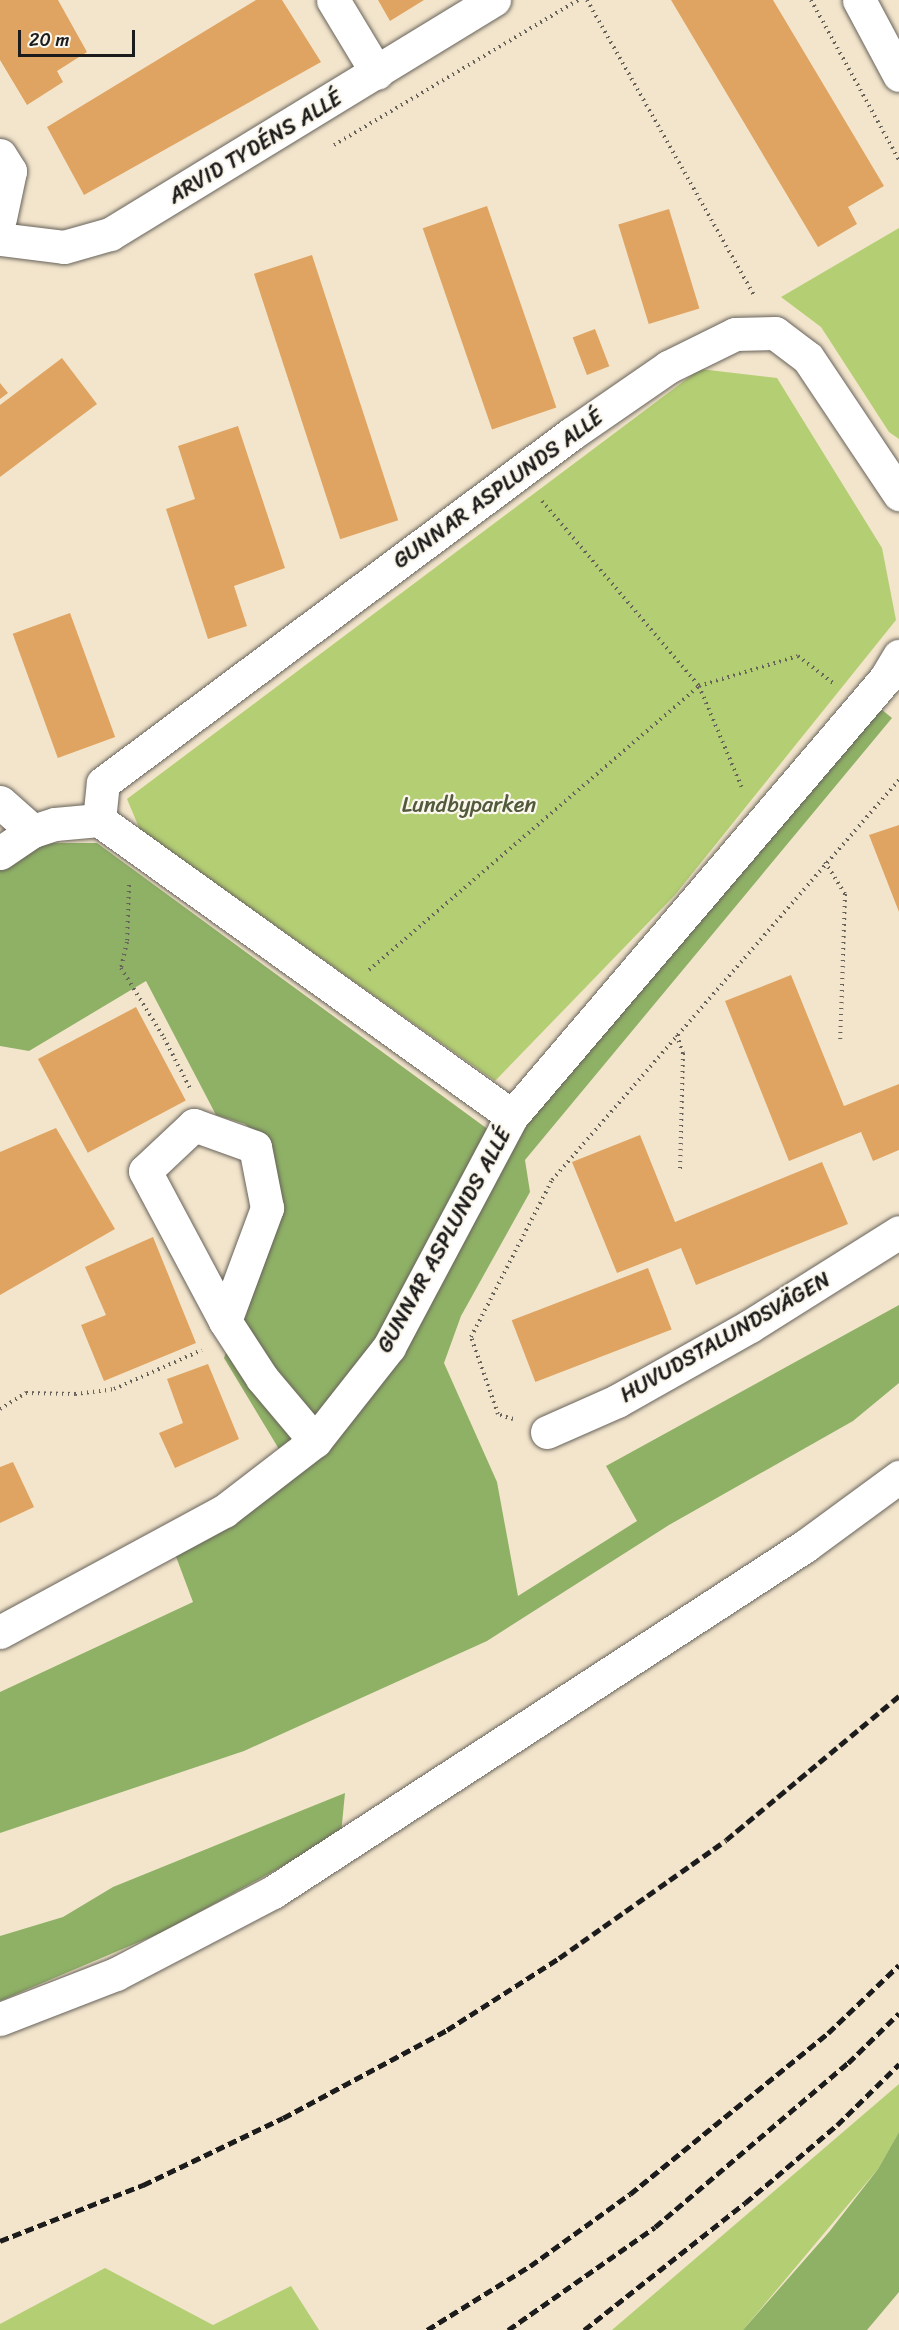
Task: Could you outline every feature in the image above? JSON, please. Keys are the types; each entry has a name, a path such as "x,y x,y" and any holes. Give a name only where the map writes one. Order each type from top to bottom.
{"street":[{"path":"333,0 377,73"},
{"name":"ARVID TYDÉNS ALLÉ","path":"0,239 64,247 110,234 494,0"},
{"path":"859,0 899,75"},
{"path":"0,155 10,171 0,218"},
{"path":"775,333 808,358 899,494"},
{"name":"GUNNAR ASPLUNDS ALLÉ","path":"512,1116 340,995 99,820 103,783 518,473 668,367 735,334 775,333"},
{"name":"GUNNAR ASPLUNDS ALLÉ","path":"0,1632 224,1510 315,1441 389,1347 512,1116 858,710 894,677"},
{"path":"0,802 33,831"},
{"path":"0,853 33,831 55,824 99,820"},
{"path":"218,1333 267,1208 255,1147 194,1125 144,1171 218,1333 262,1378 315,1441"},
{"name":"HUVUDSTALUNDSVÄGEN","path":"547,1432 617,1401 739,1332 899,1232"},
{"path":"0,2019 116,1974 273,1892 805,1546 899,1477"}],"path":[{"path":"587,0 775,333"},
{"path":"811,0 899,160"},
{"path":"518,473 699,686 759,827"},
{"path":"340,995 699,686 798,657 824,672 858,710"},
{"path":"547,1432 498,1414 471,1337 552,1180 825,862 899,780"},
{"path":"130,843 127,942 121,968 164,1038 197,1102 194,1125"},
{"path":"825,862 845,894 840,1041"},
{"path":"676,1035 683,1053 680,1171"},
{"path":"0,1409 27,1393 75,1394 114,1389 218,1333"}],"green space":[{"path":"899,228 899,439 889,432 821,327 781,297"},
{"name":"Lundbyparken","path":"700,369 777,378 882,548 896,620 675,895 495,1081 140,830 127,799"},
{"path":"876,705 892,718 525,1160 530,1192 461,1316 444,1363 497,1482 518,1596 637,1521 606,1466 899,1305 899,1383 853,1421 669,1525 487,1641 244,1751 0,1833 0,1692 193,1602 175,1554 294,1474 224,1358 280,1207 269,1146 245,1124 216,1115 146,981 29,1051 0,1046 0,867 19,843 97,843 508,1144"},
{"path":"345,1793 341,1834 165,1931 0,2001 0,1936 63,1917 113,1887"},
{"path":"899,2084 899,2132 878,2169 743,2330 612,2330"},
{"path":"899,2132 899,2292 867,2330 743,2330 829,2232 878,2169"},
{"path":"105,2268 213,2325 291,2286 319,2330 0,2330 0,2324"}],"building":[{"path":"0,0 58,0 87,52 57,71 63,82 27,105 0,60"},
{"path":"256,0 282,0 321,62 84,195 47,127"},
{"path":"378,0 424,0 390,21"},
{"path":"671,0 773,0 884,186 848,207 857,224 818,247"},
{"path":"487,206 556,407 492,430 423,228"},
{"path":"669,209 699,308 649,324 618,224"},
{"path":"312,255 398,520 340,539 254,274"},
{"path":"595,329 609,366 587,375 573,338"},
{"path":"62,358 97,404 0,477 0,405"},
{"path":"0,383 8,393 0,399"},
{"path":"238,426 285,568 234,586 247,626 208,639 166,509 195,499 178,446"},
{"path":"70,613 115,737 58,758 13,634"},
{"path":"899,825 899,912 869,835"},
{"path":"791,975 844,1106 899,1084 899,1150 873,1161 861,1132 789,1161 725,1001"},
{"path":"136,1007 186,1101 88,1153 38,1059"},
{"path":"56,1128 115,1229 0,1295 0,1152"},
{"path":"640,1135 675,1222 822,1162 848,1224 696,1285 681,1248 617,1273 572,1162"},
{"path":"153,1237 196,1343 104,1381 81,1325 106,1315 85,1267"},
{"path":"648,1268 672,1330 535,1382 512,1320"},
{"path":"208,1364 239,1439 175,1468 159,1433 183,1423 167,1379"},
{"path":"13,1462 34,1507 0,1523 0,1467"}],"railway":[{"path":"0,2241 143,2185 283,2118 447,2030 559,1958 726,1840 899,1696"},
{"path":"427,2330 530,2266 630,2194 828,2033 899,1965"},
{"path":"508,2330 655,2227 848,2063 899,2013"},
{"path":"584,2330 745,2203 837,2125 899,2064"}]}
